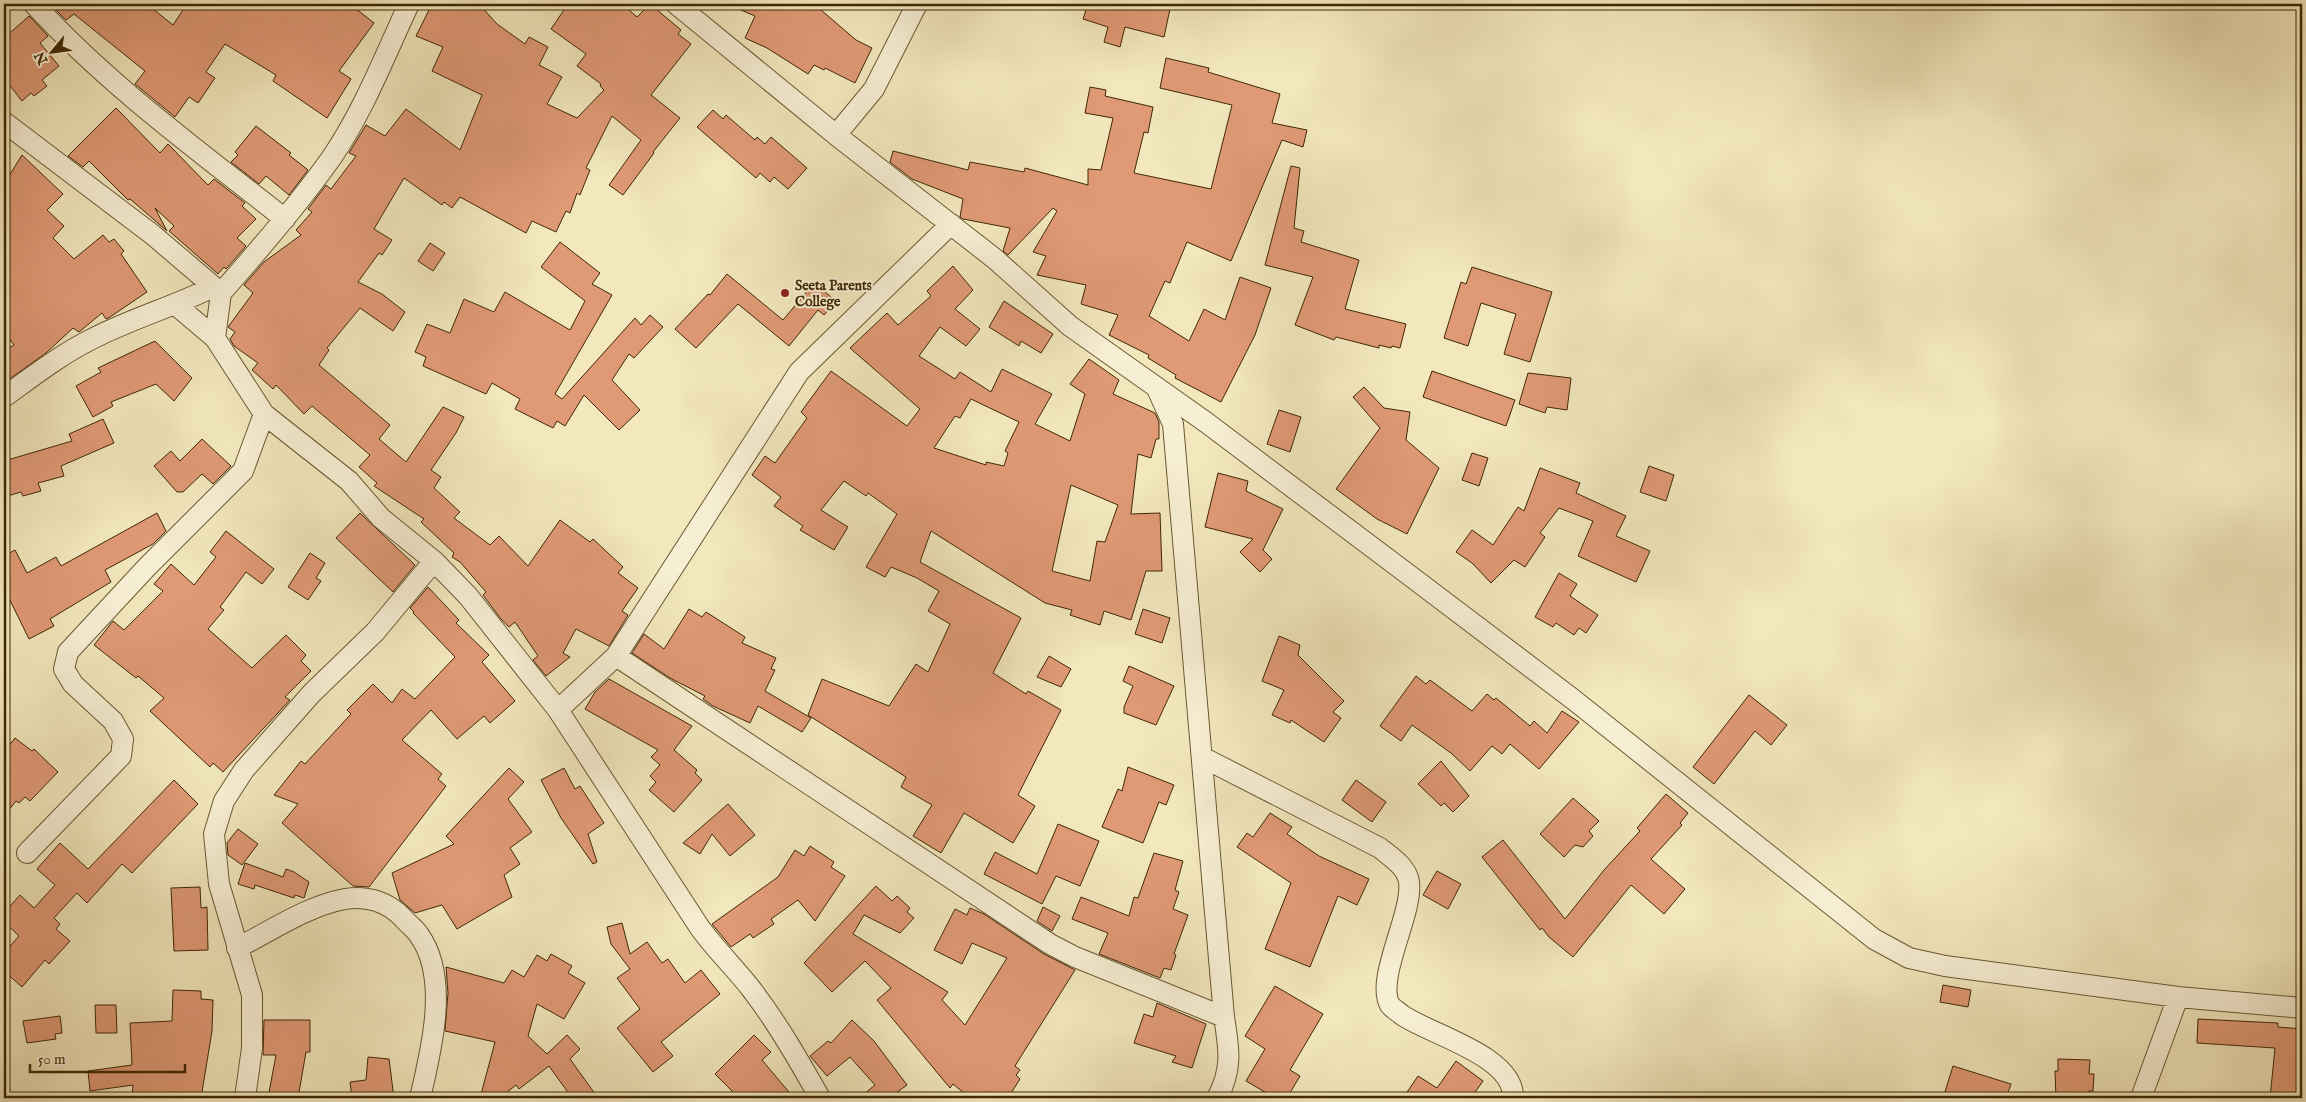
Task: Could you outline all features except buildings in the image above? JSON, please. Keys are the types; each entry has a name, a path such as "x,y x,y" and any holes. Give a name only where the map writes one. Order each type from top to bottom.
{"street":[{"path":"34,4 76,47 148,110 285,220"},
{"path":"215,338 221,293 285,220 332,156 351,124 409,4"},
{"path":"676,4 836,135 995,259 1070,326 1215,429 1566,695 1874,939 1909,958 1945,966 2178,997 2302,1008"},
{"path":"836,135 874,90 916,4"},
{"path":"4,122 153,234 221,293"},
{"path":"558,710 616,656 799,372 951,224"},
{"path":"4,397 88,341 129,321 176,305 213,287 221,293"},
{"path":"176,305 215,338 264,414 349,480 381,518 434,561 468,596 558,710 700,928 717,952 742,977 774,1019 820,1098"},
{"path":"1158,390 1173,424 1224,1017 1230,1050 1226,1083 1217,1098"},
{"path":"27,853 122,756 123,739 113,721 73,684 64,669 68,652 147,566 242,471 264,414"},
{"path":"245,1098 252,1048 252,995 219,884 214,834 224,800 244,770 312,693 374,632 434,561"},
{"path":"616,656 1050,944 1075,957 1224,1017"},
{"path":"1202,756 1380,848 1403,868 1409,882 1407,903 1386,990 1391,1006 1412,1021 1483,1056 1502,1071 1513,1091 1513,1098"},
{"path":"237,948 307,911 345,899 372,898 396,911 420,936 433,965 436,1001 430,1055 420,1098"},
{"path":"2141,1098 2178,997"}],"place":[{"name":"Seeta Parents College","path":"785,293"}]}
